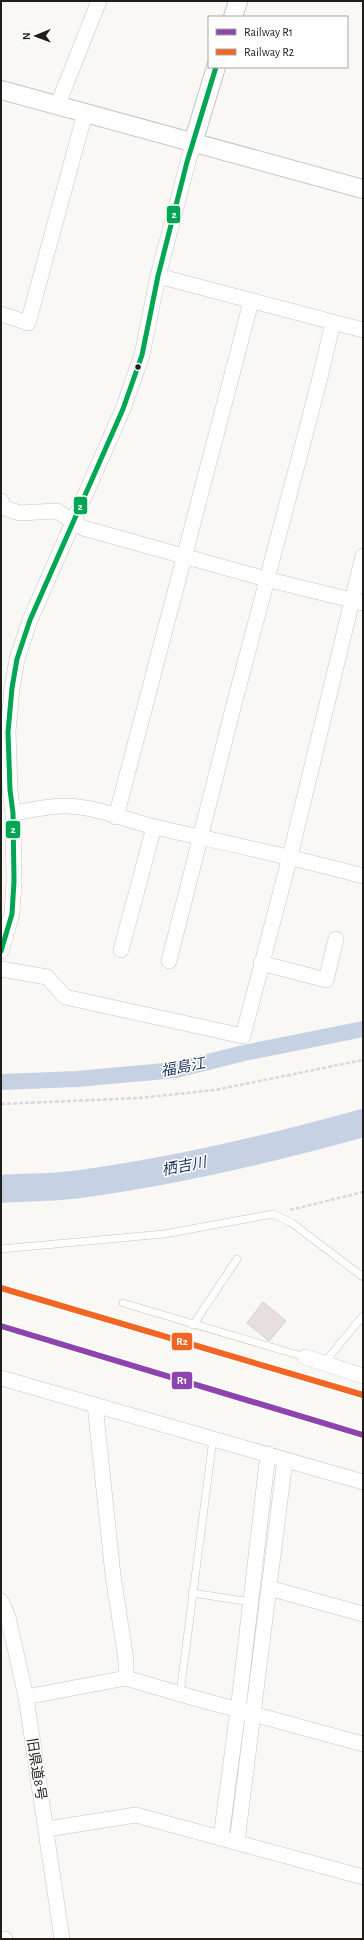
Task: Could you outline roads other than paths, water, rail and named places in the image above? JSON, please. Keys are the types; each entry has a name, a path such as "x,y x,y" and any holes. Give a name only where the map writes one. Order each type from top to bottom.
{"street":[{"path":"58,104 99,1"},
{"path":"233,16 238,1"},
{"path":"1,951 12,914 14,881 13,813 5,790 12,688 17,659 30,620 123,409 142,355 158,276 193,143 216,68"},
{"path":"1,90 58,104 85,113 363,189"},
{"path":"1,314 28,323 85,113"},
{"path":"158,276 251,302 363,330"},
{"path":"116,817 251,302"},
{"path":"169,962 266,579 319,382 333,322"},
{"path":"1,501 4,508 20,513 57,512 83,528 266,579 357,602"},
{"path":"1,969 46,977 65,996 243,1036 357,602 363,556"},
{"path":"13,813 65,806 94,808 116,817 154,827 290,856 363,876"},
{"path":"121,950 154,827"},
{"path":"261,963 326,980 336,939"},
{"path":"305,1358 363,1376"},
{"path":"1,1378 363,1482"},
{"path":"95,1405 113,1574 126,1660 126,1678"},
{"path":"221,1838 238,1710 268,1454"},
{"path":"237,1842 285,1460"},
{"path":"269,1588 363,1614"},
{"name":"旧県道8号","path":"1,1601 8,1617 26,1696 47,1829 62,1939"},
{"path":"26,1696 126,1678 363,1744"},
{"path":"47,1829 136,1815 363,1877"}],"lane":[{"path":"1,1249 164,1234 273,1214 292,1223 363,1277"},
{"path":"193,1325 238,1259"},
{"path":"123,1303 305,1358"},
{"path":"323,1364 363,1316"},
{"path":"180,1694 192,1593 214,1439"},
{"path":"192,1593 251,1602"}],"waterway":[{"name":"福島江","path":"1,1082 77,1079 176,1070 244,1053 363,1029"},
{"name":"栖吉川","path":"1,1189 70,1185 152,1173 293,1142 363,1123"}],"rail line":[{"name":"R2","path":"1,1288 363,1395"},
{"name":"R1","path":"1,1326 363,1435"}]}
